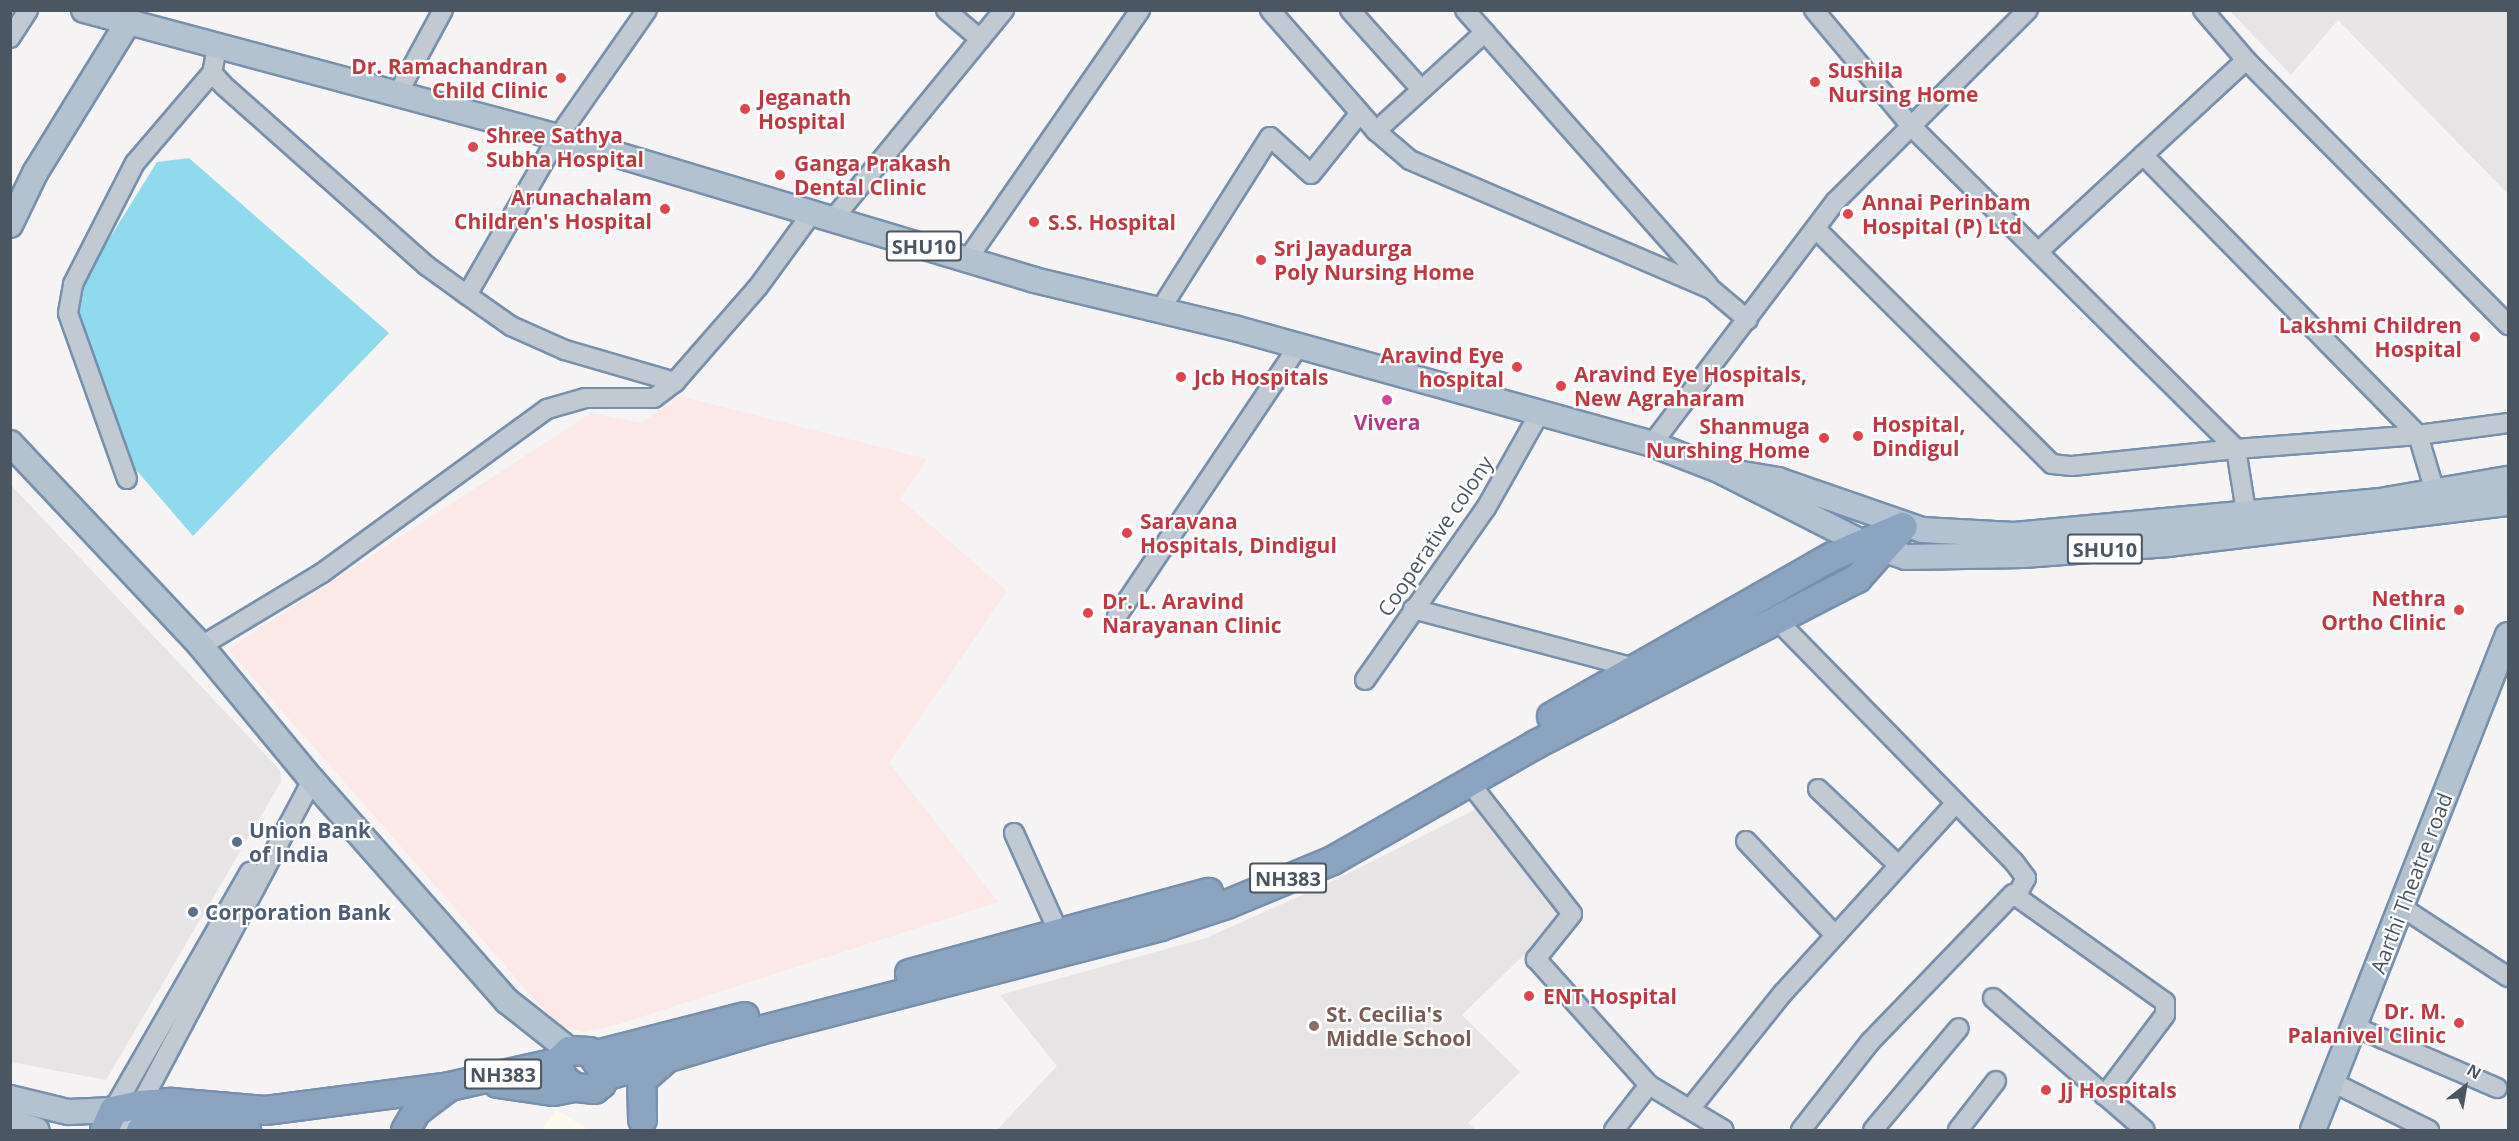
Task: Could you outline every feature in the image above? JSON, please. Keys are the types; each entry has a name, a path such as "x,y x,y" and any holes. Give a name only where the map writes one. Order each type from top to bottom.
{"highway":[{"name":"NH383","path":"584,1065 1228,887 1275,869 1331,842 1719,618 1872,546 1903,526"},
{"name":"NH383","path":"121,1119 171,1102 265,1110 584,1065 666,1057 1071,951 1226,904 1332,860 1469,782 1857,578 1872,546"},
{"path":"649,1125 641,1080 666,1057"},
{"path":"405,1131 416,1110 459,1084 553,1091 574,1087 594,1089 584,1065"},
{"path":"584,1065 649,1125"},
{"path":"140,1131 166,1119 246,1131"}],"main road":[{"name":"SHU10","path":"84,10 131,17 217,46 558,137 967,260 1298,347 1652,444 1719,470 1872,546 1906,557 2024,555 2248,524 2508,479"},
{"path":"12,215 131,17"},
{"path":"10,442 201,646 312,780 507,1001 584,1065"},
{"name":"SHU10","path":"1719,470 1778,480 1903,526 1960,534 2014,536 2248,524 2508,503"},
{"name":"Aarthi Theatre road","path":"2313,1131 2403,909 2508,635"},
{"path":"10,1098 68,1112 121,1119"},
{"path":"10,1121 36,1131"}],"street":[{"path":"10,39 28,10"},
{"path":"397,95 443,10"},
{"path":"467,295 558,137 647,10"},
{"path":"946,10 980,39"},
{"path":"201,646 322,573 547,409 585,398 654,398 675,382 1004,10"},
{"path":"967,260 1140,10"},
{"path":"1270,10 1376,131 1410,160 1711,288"},
{"path":"1350,10 1421,90"},
{"path":"1465,10 1711,288 1748,320"},
{"path":"1814,10 1911,126 2236,449 2248,524"},
{"path":"1652,444 1836,201 2028,10"},
{"path":"2203,10 2246,60 2508,325"},
{"path":"1376,131 1485,32"},
{"path":"127,479 68,313 73,284 135,163 212,73 217,46"},
{"path":"2038,252 2246,60"},
{"path":"212,73 427,266 511,326 565,350 675,382"},
{"path":"1160,310 1270,136 1311,174 1360,113"},
{"path":"2143,155 2418,435 2435,492"},
{"path":"1816,229 2052,464 2072,466 2236,449 2418,435 2508,423"},
{"path":"1117,616 1298,347"},
{"name":"Cooperative colony","path":"1365,680 1486,508 1539,414"},
{"path":"1413,609 1634,668"},
{"path":"1776,619 2026,878 2017,895"},
{"path":"121,1119 285,810 312,780"},
{"path":"121,1119 312,780"},
{"path":"1469,782 1572,914 1536,959 1649,1085 1724,1131"},
{"path":"1818,789 1899,865"},
{"path":"1690,1109 1835,935 1954,804"},
{"path":"1014,833 1059,933"},
{"path":"1746,841 1835,935"},
{"path":"1801,1131 1870,1042 2007,896 2017,895 2165,1002 2165,1015 2104,1096"},
{"path":"2403,909 2508,977"},
{"path":"1993,998 2145,1131"},
{"path":"2354,1026 2497,1088"},
{"path":"1873,1131 1959,1028"},
{"path":"1958,1131 1996,1081"},
{"path":"2334,1083 2429,1131"},
{"path":"1614,1131 1649,1085"}],"shaded area":[{"path":"2230,11 2508,11 2508,194 2338,20 2291,75"},
{"path":"680,396 927,459 900,499 1007,591 889,763 998,902 616,1025 583,1032 557,1025 228,649 591,413 641,423"},
{"path":"11,485 280,770 281,782 106,1080 11,1062"},
{"path":"1478,808 1566,914 1462,1015 1520,1072 1468,1123 1476,1130 997,1130 1057,1066 1000,995 1206,938 1325,885"},
{"path":"556,1110 590,1130 542,1130"}],"water":[{"path":"189,158 389,333 193,536 131,464 75,306 88,273 157,162"}],"place":[{"name":"Dr. Ramachandran Child Clinic","path":"561,78"},
{"name":"Sushila Nursing Home","path":"1815,82"},
{"name":"Jeganath Hospital","path":"745,109"},
{"name":"Shree Sathya Subha Hospital","path":"473,147"},
{"name":"Ganga Prakash Dental Clinic","path":"780,175"},
{"name":"Arunachalam Children's Hospital","path":"665,209"},
{"name":"Annai Perinbam Hospital (P) Ltd","path":"1848,214"},
{"name":"S.S. Hospital","path":"1034,222"},
{"name":"Sri Jayadurga Poly Nursing Home","path":"1261,260"},
{"name":"Lakshmi Children Hospital","path":"2475,337"},
{"name":"Aravind Eye hospital","path":"1517,367"},
{"name":"Jcb Hospitals","path":"1181,377"},
{"name":"Aravind Eye Hospitals, New Agraharam","path":"1561,386"},
{"name":"Vivera","path":"1387,400"},
{"name":"Hospital, Dindigul","path":"1858,436"},
{"name":"Shanmuga Nurshing Home","path":"1824,438"},
{"name":"Saravana Hospitals, Dindigul","path":"1127,533"},
{"name":"Nethra Ortho Clinic","path":"2459,610"},
{"name":"Dr. L. Aravind Narayanan Clinic","path":"1088,613"},
{"name":"Union Bank of India","path":"237,842"},
{"name":"Corporation Bank","path":"193,912"},
{"name":"ENT Hospital","path":"1529,996"},
{"name":"Dr. M. Palanivel Clinic","path":"2459,1023"},
{"name":"St. Cecilia's Middle School","path":"1314,1026"},
{"name":"Jj Hospitals","path":"2046,1090"}]}
